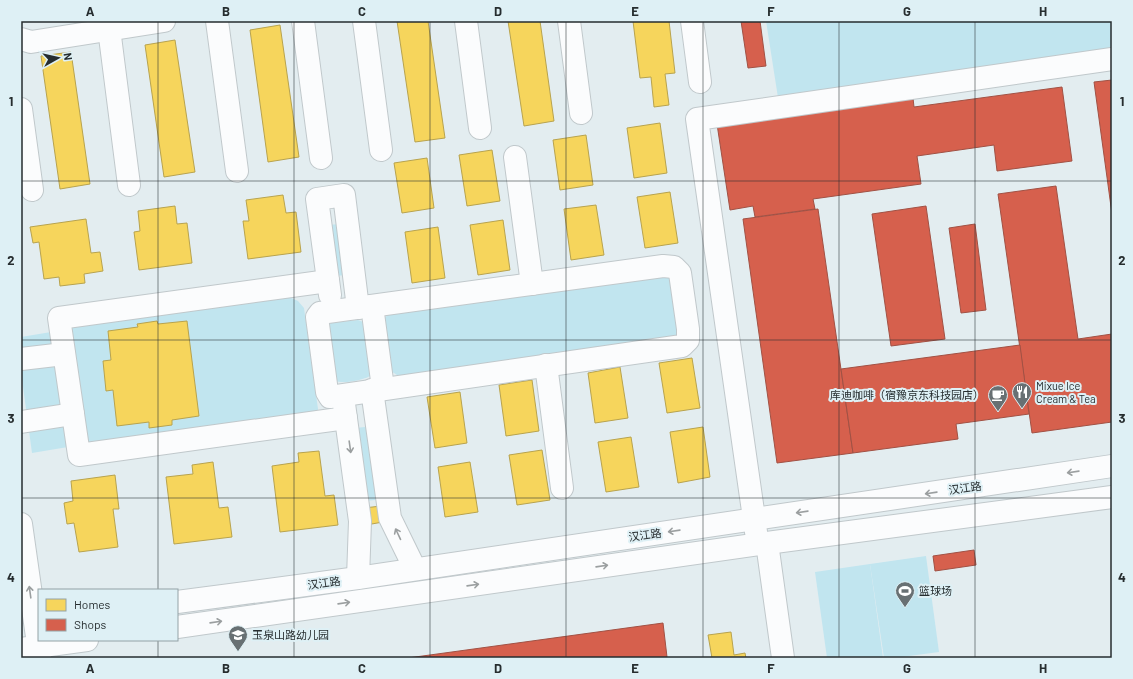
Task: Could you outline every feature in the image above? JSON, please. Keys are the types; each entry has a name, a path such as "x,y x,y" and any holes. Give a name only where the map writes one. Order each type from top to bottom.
{"street":[{"path":"21,39 32,42 108,25 164,21"},
{"path":"217,21 237,171"},
{"path":"303,21 321,158"},
{"path":"364,21 381,150"},
{"path":"466,21 480,128"},
{"path":"569,21 581,113"},
{"path":"692,21 700,82"},
{"path":"108,25 129,185"},
{"path":"783,658 762,543 754,519 697,119 1112,59"},
{"path":"21,109 32,190"},
{"path":"515,157 532,284"},
{"path":"332,311 317,199 344,195 365,307 378,389 390,518 415,569"},
{"path":"663,266 674,267 680,273 688,329 688,340 682,346 330,397 327,392 317,317 320,313 532,284 663,266"},
{"path":"328,281 59,318 79,455 346,418"},
{"path":"21,359 64,354"},
{"path":"546,365 562,488"},
{"path":"343,395 360,521 358,578"},
{"path":"21,422 73,414"},
{"name":"汉江路","path":"178,602 358,578 1112,466"},
{"name":"汉江路","path":"178,627 762,543 1112,497"},
{"path":"21,524 32,622 33,651 82,641"}],"shaded area":[{"path":"766,21 1112,21 1112,57 779,104"},
{"path":"340,224 347,275 334,276 328,225"},
{"path":"662,277 669,278 677,285 679,334 669,339 405,376 397,375 391,371 384,318 388,315"},
{"path":"289,297 298,301 304,308 318,409 317,415 82,450 65,327"},
{"path":"358,320 363,322 370,376 353,381 335,381 326,327 331,323"},
{"path":"51,332 68,447 32,453 21,372 21,337"},
{"path":"365,427 369,430 378,496 375,500 365,501 355,428"},
{"name":"篮球场","path":"926,556 939,652 884,658 870,564"},
{"path":"870,564 883,658 827,658 815,572"}],"building: Homes":[{"path":"397,21 428,21 445,138 415,142"},
{"path":"508,21 540,21 554,121 524,126"},
{"path":"633,21 669,21 675,73 665,74 669,105 654,107 651,77 640,78"},
{"path":"280,25 299,157 268,162 250,30"},
{"path":"175,40 195,172 164,177 145,45"},
{"path":"71,52 90,184 60,189 41,56"},
{"path":"660,123 667,173 634,178 627,128"},
{"path":"586,135 593,185 560,190 553,140"},
{"path":"492,150 500,201 467,206 459,155"},
{"path":"427,158 434,208 402,213 394,163"},
{"path":"670,192 678,243 645,248 637,197"},
{"path":"283,195 286,213 296,212 301,252 248,259 243,221 249,221 246,200"},
{"path":"596,205 604,255 571,260 564,209"},
{"path":"175,206 177,224 187,223 192,263 139,270 134,232 140,231 138,211"},
{"path":"86,219 91,253 100,252 103,271 84,274 85,283 60,286 59,277 44,279 39,242 33,243 30,227"},
{"path":"503,220 510,270 478,275 470,225"},
{"path":"438,227 445,278 412,283 405,232"},
{"path":"157,321 158,324 187,321 199,416 172,420 172,425 149,428 149,422 117,426 113,390 106,391 103,361 111,360 108,331 138,327 137,324"},
{"path":"692,358 700,408 667,413 659,363"},
{"path":"620,367 628,418 595,423 588,373"},
{"path":"532,380 539,431 506,436 499,385"},
{"path":"460,392 467,443 435,448 427,397"},
{"path":"703,427 710,477 678,483 670,432"},
{"path":"631,437 639,487 606,492 598,442"},
{"path":"542,450 550,500 517,505 509,455"},
{"path":"319,451 325,496 334,495 338,525 280,532 272,466 299,462 298,453"},
{"path":"213,462 219,508 228,507 232,537 174,544 166,477 193,474 192,465"},
{"path":"470,462 478,512 445,517 438,467"},
{"path":"115,475 119,509 113,509 118,547 79,552 74,523 67,524 64,503 73,501 71,481"},
{"path":"381,506 383,522 366,525 364,508"},
{"path":"731,632 734,655 745,653 746,658 712,658 708,635"}],"building: Shops":[{"path":"741,21 760,21 766,66 748,68"},
{"path":"1112,80 1112,214 1094,82"},
{"path":"1062,87 1072,161 997,171 994,145 917,156 921,184 813,199 815,209 755,217 753,206 730,210 717,124 913,98 914,107"},
{"path":"1056,186 1078,339 1112,334 1112,422 1032,433 998,194"},
{"path":"926,206 945,339 891,346 872,214"},
{"path":"818,209 853,453 777,463 743,219"},
{"path":"975,224 986,310 961,313 949,228"},
{"path":"1020,345 1029,414 956,424 958,439 853,453 841,369"},
{"path":"974,550 976,565 935,571 933,556"},
{"path":"663,623 667,657 663,658 408,658"}],"place":[{"name":"Mixue Ice Cream & Tea","path":"1022,409"},
{"name":"库迪咖啡（宿豫京东科技园店）","path":"998,412"},
{"name":"篮球场","path":"905,608"},
{"name":"玉泉山路幼儿园","path":"238,652"}]}
